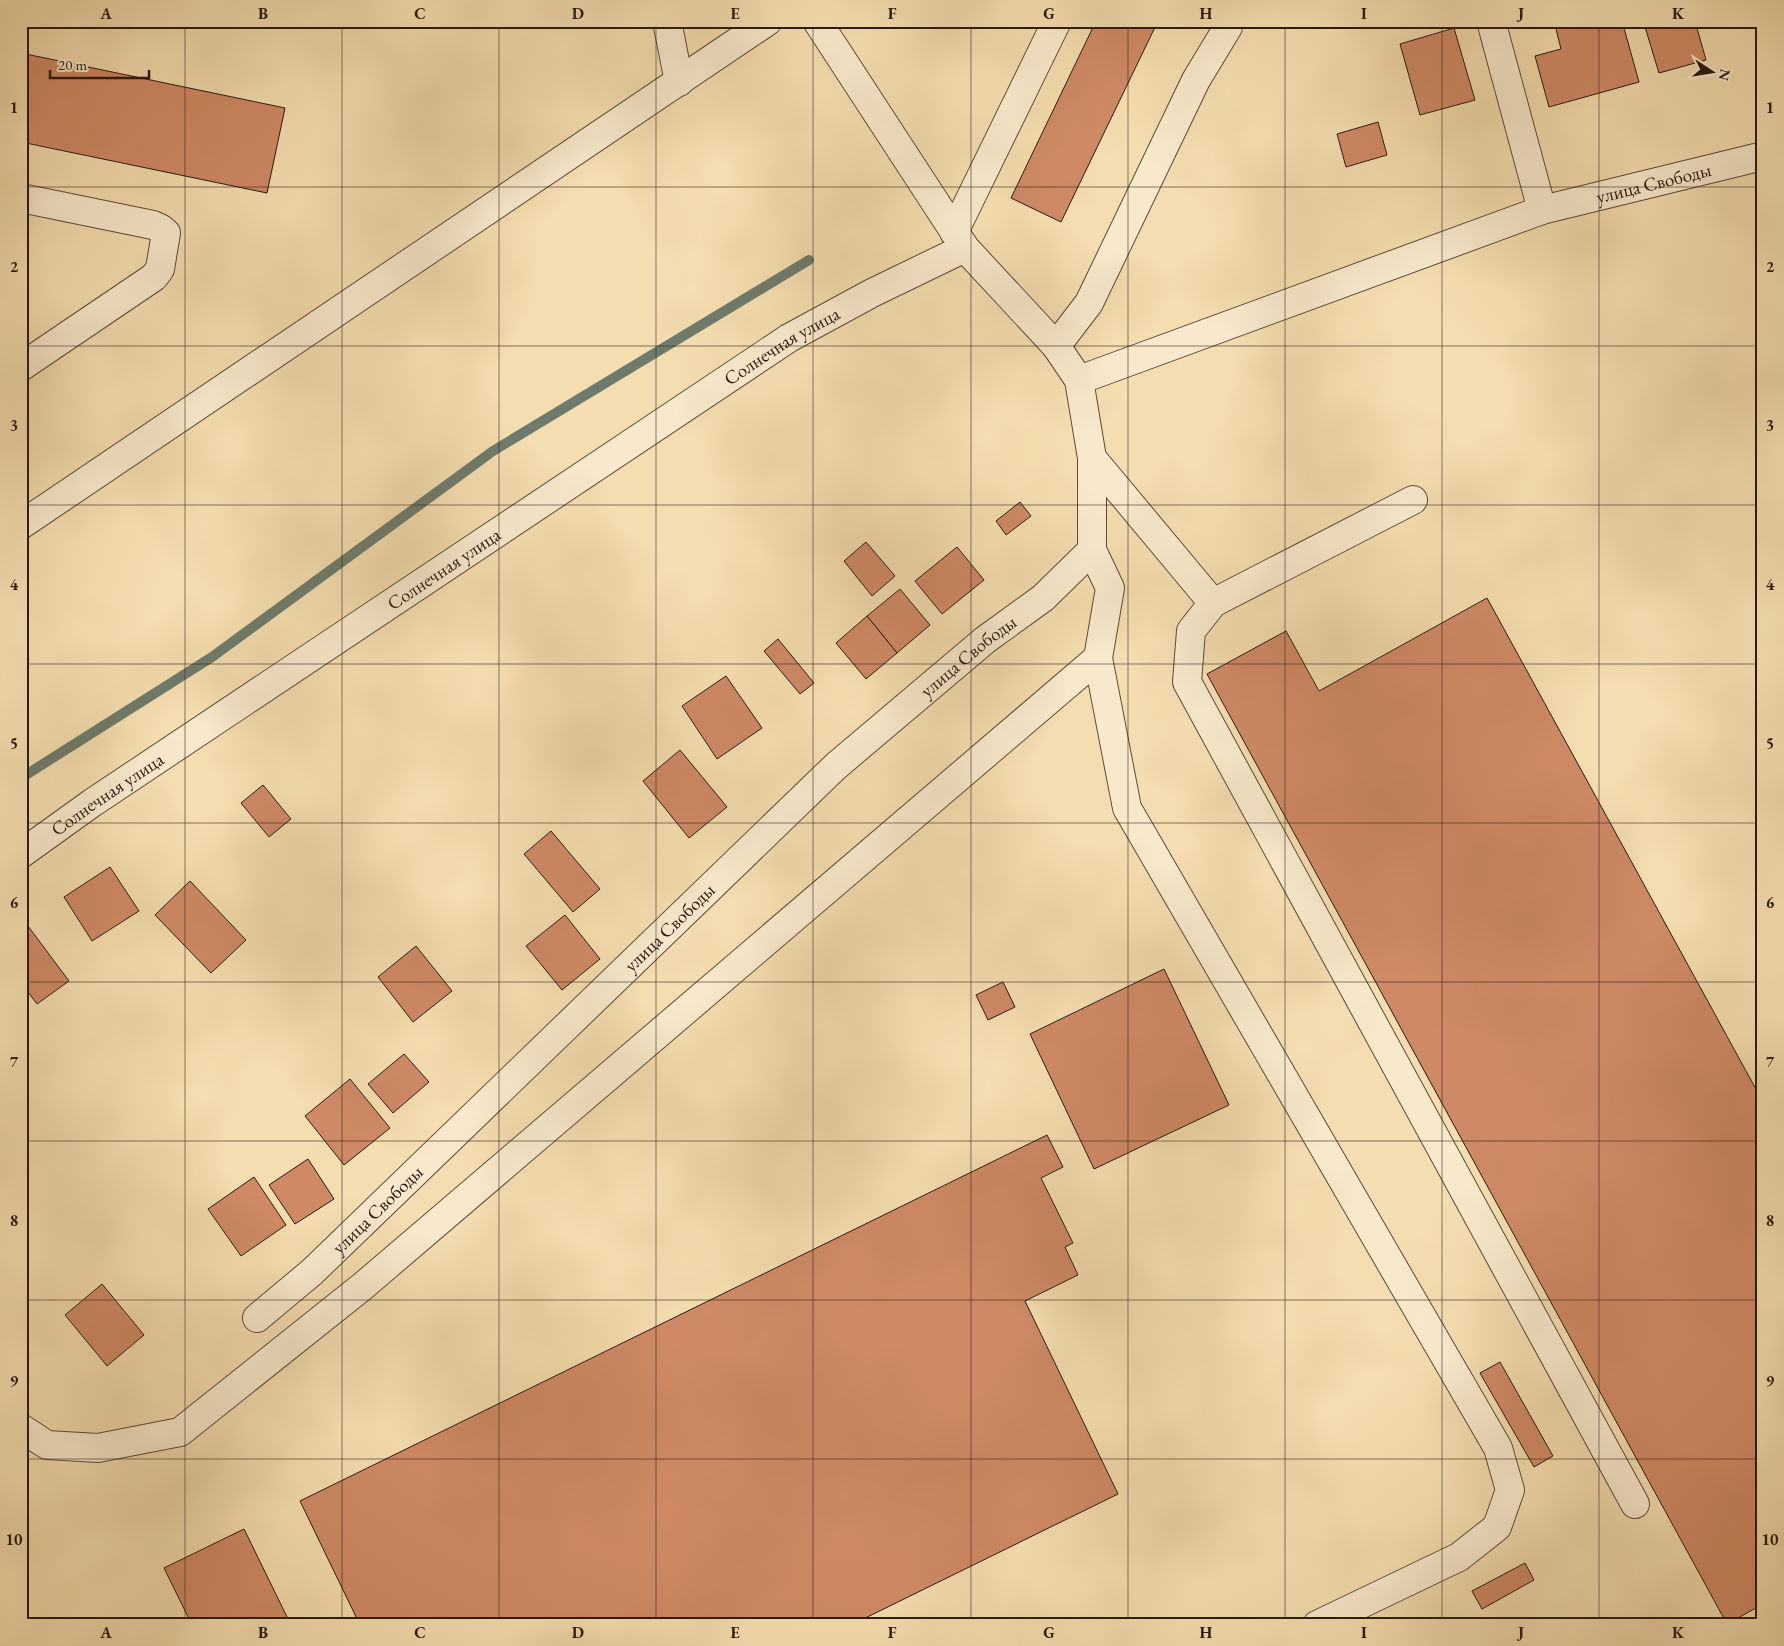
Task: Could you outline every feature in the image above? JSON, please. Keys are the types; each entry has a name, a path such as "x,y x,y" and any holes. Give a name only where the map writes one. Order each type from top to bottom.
{"street":[{"path":"667,21 679,82"},
{"path":"21,525 768,21"},
{"path":"818,21 959,240 1056,346 1079,380 1092,458 1092,550 1110,588 1098,658 1127,808 1498,1448 1510,1490 1497,1527 1459,1557 1317,1625"},
{"path":"959,240 1057,21"},
{"path":"1491,21 1542,210"},
{"path":"1056,346 1089,303 1196,80 1228,27"},
{"name":"улица Свободы","path":"1079,380 1542,210 1763,156"},
{"path":"21,198 153,225 166,233 160,269 154,277 21,367"},
{"name":"Солнечная улица","path":"21,854 92,802 789,338 872,293 959,240"},
{"path":"1092,458 1213,603"},
{"path":"1413,500 1213,603 1191,631 1187,682 1635,1504"},
{"name":"улица Свободы","path":"257,1318 312,1272 836,766 985,640 1043,598 1092,550"},
{"path":"21,1428 47,1445 98,1448 180,1432 363,1286 1098,658"}],"building":[{"path":"1096,21 1158,21 1061,222 1011,198"},
{"path":"1554,21 1622,21 1639,82 1549,107 1535,56 1561,49"},
{"path":"1665,21 1695,21 1706,60 1659,73 1645,27"},
{"path":"1454,28 1475,100 1420,115 1400,44"},
{"path":"21,53 285,108 267,193 21,142"},
{"path":"1378,122 1387,155 1346,167 1337,134"},
{"path":"1020,502 1031,516 1006,535 996,521"},
{"path":"866,542 895,576 872,596 844,561"},
{"path":"957,547 984,580 942,614 915,581"},
{"path":"900,589 930,625 897,653 867,616"},
{"path":"1487,598 1763,1102 1763,1604 1727,1624 1207,674 1286,631 1319,691"},
{"path":"867,616 897,653 866,679 836,643"},
{"path":"778,639 814,683 800,694 764,651"},
{"path":"726,676 762,728 717,759 682,706"},
{"path":"680,750 727,807 689,838 643,781"},
{"path":"263,785 291,819 269,837 241,803"},
{"path":"551,831 600,889 573,912 524,854"},
{"path":"110,867 139,911 92,941 64,897"},
{"path":"190,881 246,940 211,973 155,915"},
{"path":"565,915 600,959 562,990 526,946"},
{"path":"25,922 69,981 37,1004 21,983 21,924"},
{"path":"416,946 452,991 413,1022 378,977"},
{"path":"1164,969 1229,1105 1094,1169 1030,1034"},
{"path":"1003,982 1015,1007 988,1020 976,995"},
{"path":"404,1054 429,1082 393,1113 368,1084"},
{"path":"350,1079 390,1128 344,1165 305,1116"},
{"path":"1047,1135 1063,1167 1041,1178 1073,1243 1065,1247 1078,1275 1025,1301 1118,1494 851,1625 360,1625 300,1501"},
{"path":"308,1159 334,1199 295,1224 269,1185"},
{"path":"254,1177 286,1225 241,1256 208,1209"},
{"path":"102,1284 144,1335 107,1366 65,1315"},
{"path":"1500,1362 1553,1456 1534,1467 1480,1373"},
{"path":"244,1529 291,1625 192,1625 164,1568"},
{"path":"1525,1563 1534,1580 1482,1609 1472,1591"}],"waterway":[{"path":"21,778 212,657 493,451 809,260"}]}
